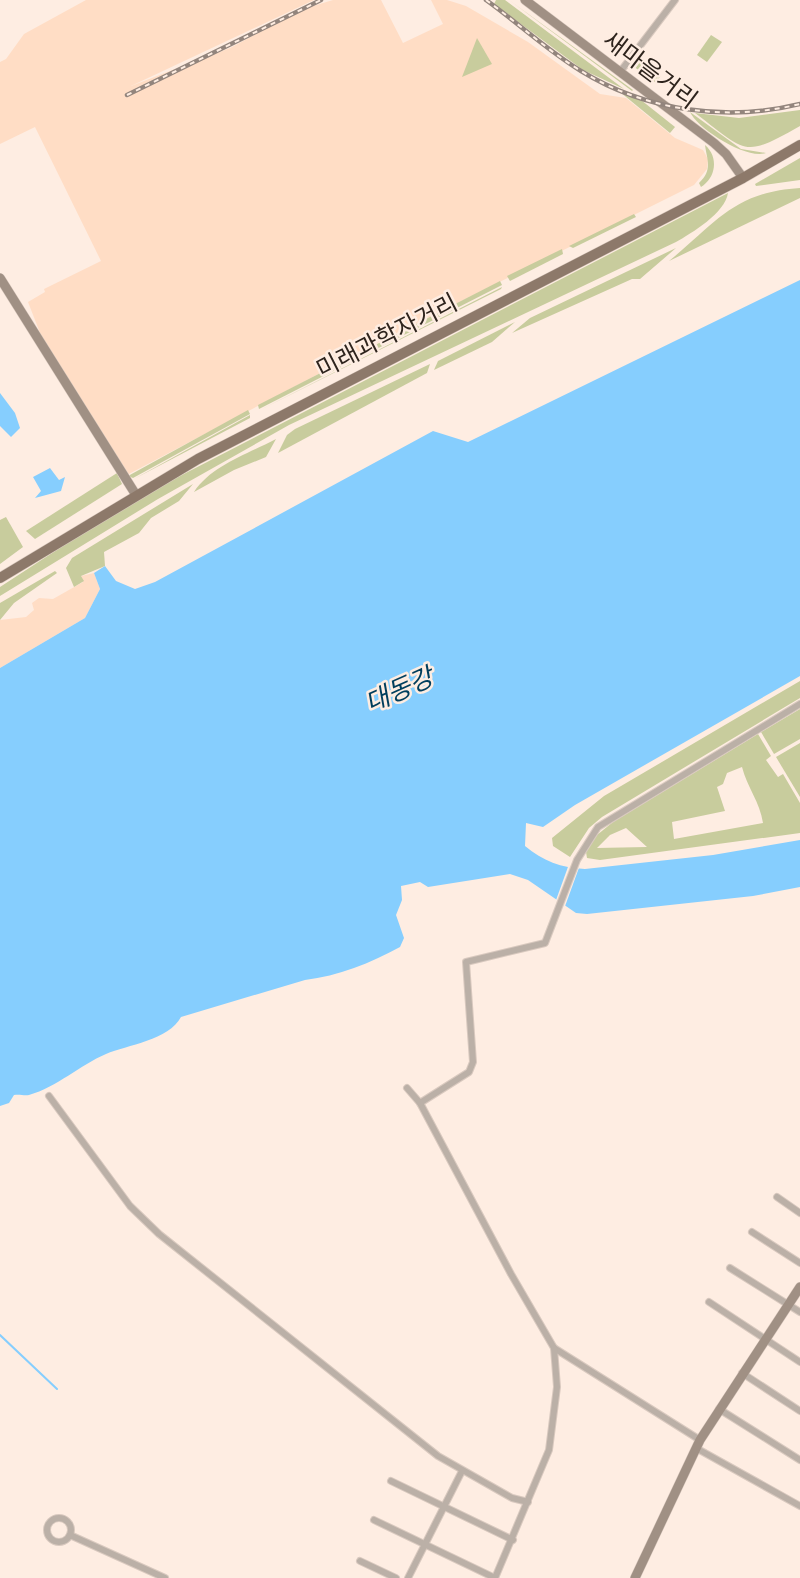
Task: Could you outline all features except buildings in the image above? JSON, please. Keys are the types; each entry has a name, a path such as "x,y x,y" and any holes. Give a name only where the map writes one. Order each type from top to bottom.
{"main road":[{"name":"미래과학자거리","path":"0,578 136,495 307,401 743,178 800,145"}],"street":[{"name":"새마을거리","path":"525,0 726,153 743,178"},
{"path":"620,72 675,0"},
{"path":"0,278 136,495"},
{"path":"420,1103 469,1072 473,1062 466,962 545,943 587,840 607,821 800,704"},
{"path":"374,1520 495,1578 549,1450 558,1387 554,1348 510,1274 420,1103 407,1088"},
{"path":"49,1096 130,1206 159,1234 438,1456 462,1471 528,1502"},
{"path":"777,1197 800,1213"},
{"path":"752,1232 800,1263"},
{"path":"730,1268 800,1312"},
{"path":"635,1578 698,1444 800,1287"},
{"path":"709,1302 800,1362"},
{"path":"554,1348 698,1444 800,1506"},
{"path":"742,1373 800,1411"},
{"path":"719,1409 800,1460"},
{"path":"408,1578 462,1471"},
{"path":"391,1481 513,1540"},
{"path":"71,1535 62,1542 51,1540 47,1525 56,1518 66,1520 71,1535 165,1578"},
{"path":"360,1561 397,1578"}],"shaded area":[{"path":"86,0 314,0 131,86 230,48 300,10 333,0 381,0 403,43 443,24 431,0 447,0 466,6 528,42 600,94 626,98 675,138 703,150 708,159 707,169 694,185 381,341 127,475 42,338 28,302 45,292 44,289 101,261 35,127 0,144 0,62 6,59 24,34"},
{"path":"94,573 100,589 85,618 0,668 0,620 26,617 34,610 32,603 39,598 53,599 83,582 81,576"}],"green space":[{"path":"496,0 505,0 624,89 583,70 494,4"},
{"path":"509,0 633,90 632,91"},
{"path":"711,35 722,42 707,62 697,55"},
{"path":"477,38 492,64 462,77"},
{"path":"638,58 661,75 656,83 633,66"},
{"path":"620,92 641,100 675,127 670,133"},
{"path":"800,110 800,126 755,147 736,143 695,113 739,118"},
{"path":"690,112 741,149 766,153 747,152 723,141 694,119"},
{"path":"705,145 712,155 714,167 710,178 701,187 699,183 708,169"},
{"path":"800,158 800,180 756,186 755,184"},
{"path":"800,188 800,198 669,261 714,222 742,203 777,191"},
{"path":"728,193 721,208 714,215 676,242 289,425 158,499 0,596 0,587 92,527 178,477"},
{"path":"634,214 636,217 573,248 569,246"},
{"path":"676,248 640,279 632,279 512,333 530,318"},
{"path":"562,249 563,254 510,281 507,276"},
{"path":"500,281 502,285 259,409 258,405"},
{"path":"502,287 501,289 260,410"},
{"path":"515,322 492,342 434,370 438,361"},
{"path":"430,364 427,373 278,453 287,435 295,429"},
{"path":"248,410 250,414 133,478 128,476"},
{"path":"250,415 250,418 134,479"},
{"path":"276,439 266,457 234,470 194,492 220,467"},
{"path":"117,473 122,484 35,539 26,531"},
{"path":"193,484 179,501 151,518 139,533 104,552 105,566 81,576 84,581 74,587 66,568 72,558"},
{"path":"6,517 23,547 0,564 0,520"},
{"path":"55,571 57,573 14,603 0,620 0,603"},
{"path":"800,681 800,698 602,817 589,828 570,857 553,846 552,838 604,796"},
{"path":"800,709 800,739 774,754 761,732"},
{"path":"758,734 771,756 766,760 778,777 783,774 800,803 800,833 600,860 587,858 586,852 597,835 613,822","holes":["742,767 763,823 674,839 672,822 725,811 717,787 723,784 727,773","626,828 647,847 597,848 610,835"]},
{"path":"800,743 800,797 776,757"}],"water":[{"name":"대동강","path":"800,280 800,676 575,805 543,827 526,823 525,846 553,863 585,869 713,855 800,840 800,887 753,896 587,914 576,913 528,880 510,874 428,887 420,882 401,886 402,900 396,915 404,938 400,947 342,972 305,980 181,1017 175,1025 158,1036 106,1054 49,1087 29,1095 14,1095 9,1103 0,1106 0,668 85,618 100,589 94,573 105,566 116,581 135,589 155,582 433,431 468,442"},
{"path":"0,393 15,413 20,428 11,437 0,426"},
{"path":"50,468 59,480 65,477 61,491 35,498 41,491 33,477"}],"pier":[{"path":"569,864 580,865 564,909 555,903"}],"waterway":[{"path":"0,1335 57,1389"}],"railway":[{"path":"127,95 321,0"},
{"path":"486,0 581,71 632,96 660,104 716,112 744,112 800,104"}]}
